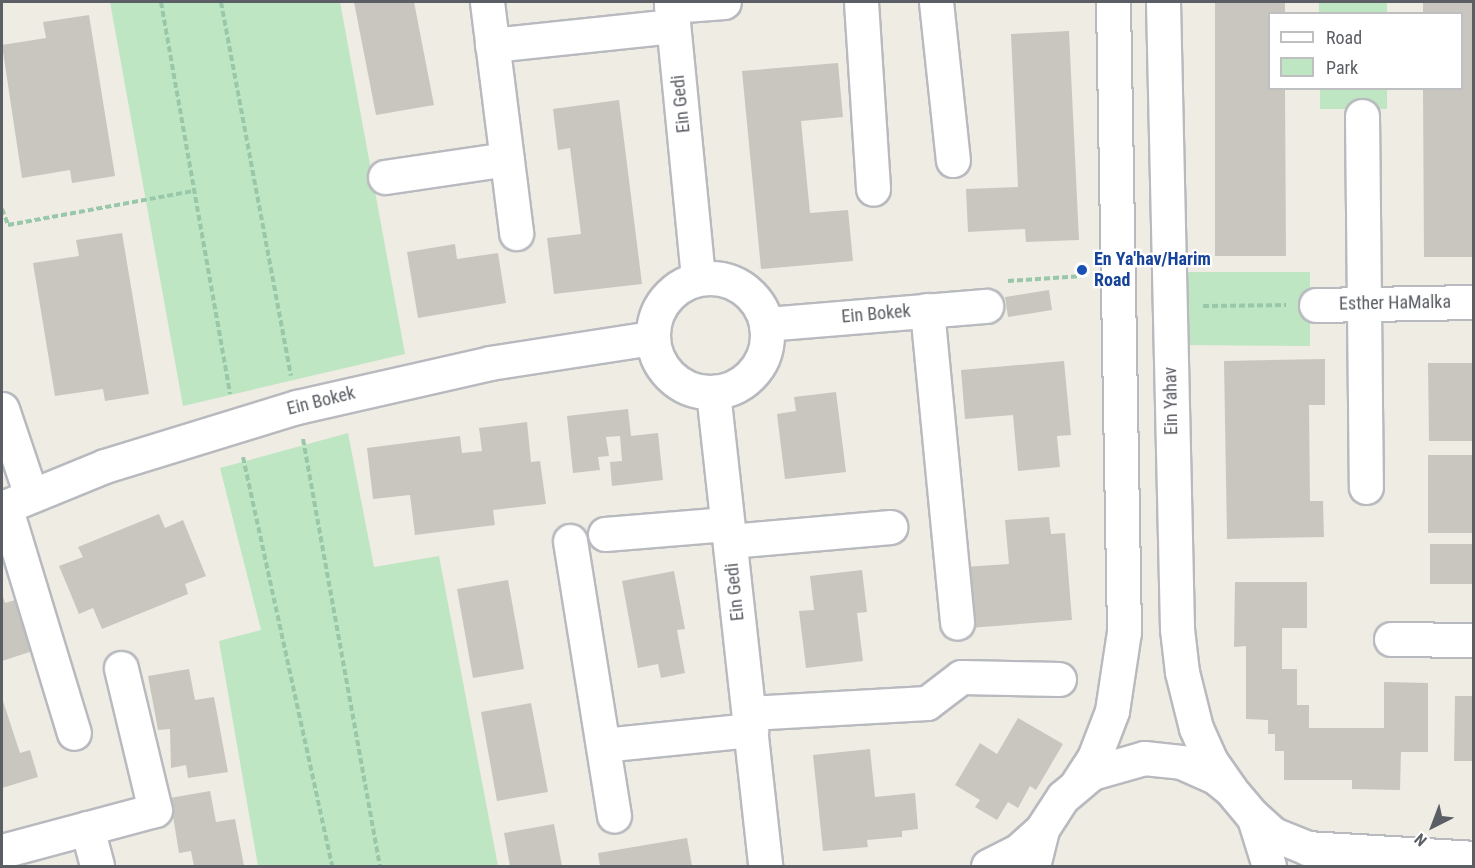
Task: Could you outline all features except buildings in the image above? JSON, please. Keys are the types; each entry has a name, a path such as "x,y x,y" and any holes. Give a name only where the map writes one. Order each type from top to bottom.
{"street":[{"path":"487,2 516,233"},
{"path":"492,45 724,2"},
{"path":"861,2 873,189"},
{"path":"936,2 953,160"},
{"path":"1077,784 1094,758 1112,711 1125,621 1113,2"},
{"name":"Ein Yahav","path":"1163,2 1179,651 1196,728 1210,760 1230,789"},
{"name":"Ein Gedi","path":"672,11 698,279"},
{"path":"1362,116 1366,487"},
{"path":"385,177 507,159"},
{"path":"698,279 724,280 741,287 754,299 766,324 765,349 752,374 738,385 713,392 695,390 672,377 660,363 652,338 654,320 667,297 698,279"},
{"name":"Esther HaMalka","path":"1316,305 1473,302"},
{"name":"Ein Bokek","path":"766,324 986,306"},
{"path":"927,310 957,623"},
{"name":"Ein Bokek","path":"13,503 236,424 412,379 652,338"},
{"name":"Ein Gedi","path":"713,392 765,867"},
{"path":"2,409 13,503 74,733"},
{"path":"605,534 890,527"},
{"path":"570,541 614,816"},
{"path":"1391,639 1473,640"},
{"path":"2,851 155,810 122,668"},
{"path":"603,745 750,722 927,702 961,677 1059,679"},
{"path":"988,867 1019,850 1042,829 1063,797 1077,784 1109,766 1163,759 1198,768 1230,789 1251,814 1273,834 1308,849 1473,858"},
{"path":"1251,814 1262,835 1269,867"},
{"path":"87,828 98,867"},
{"path":"1033,867 1042,829"}],"path":[{"path":"161,2 236,424 332,867"},
{"path":"2,209 8,225 194,191"},
{"path":"986,306 982,283 1083,275 1083,285"},
{"path":"1169,307 1316,305"}],"green space":[{"path":"110,2 340,2 405,354 183,406"},
{"path":"1319,2 1387,2 1387,12 1319,12"},
{"path":"1320,90 1387,90 1387,109 1320,109"},
{"path":"1180,272 1310,272 1310,346 1180,345"},
{"path":"348,433 374,567 439,556 498,866 258,866 219,641 261,630 220,468"}],"place":[{"name":"En Ya'hav/Harim Road","path":"1082,270"}]}
